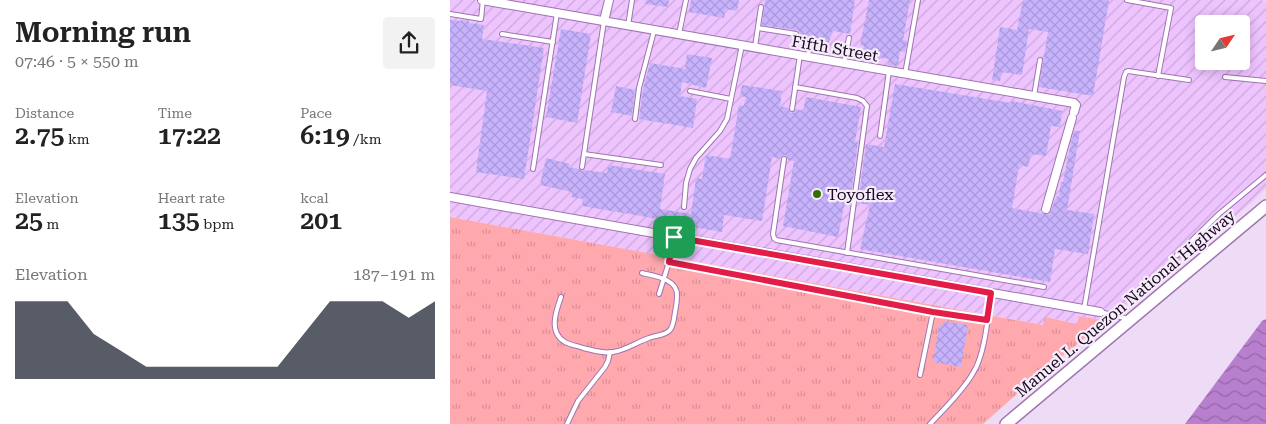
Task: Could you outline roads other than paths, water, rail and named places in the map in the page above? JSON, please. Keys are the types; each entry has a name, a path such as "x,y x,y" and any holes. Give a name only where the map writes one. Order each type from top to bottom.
{"main road":[{"name":"Manuel L. Quezon National Highway","path":"1006,424 1266,206"}],"street":[{"name":"Fifth Street","path":"483,0 1075,103 1046,209"},
{"path":"604,21 609,0"},
{"path":"450,197 1100,312"}],"lane":[{"path":"450,14 481,19 483,0"},
{"path":"628,26 632,0"},
{"path":"680,34 686,0"},
{"path":"905,74 918,0"},
{"path":"1127,0 1171,8 1158,76"},
{"path":"755,48 761,7"},
{"path":"532,169 557,13"},
{"path":"582,167 604,21"},
{"path":"758,28 796,34"},
{"path":"635,119 639,88 654,30"},
{"path":"502,34 553,42"},
{"path":"844,63 849,38"},
{"path":"792,109 795,87 810,42"},
{"path":"684,207 686,183 690,169 696,158 720,131 727,119 742,45"},
{"path":"1034,96 1040,60"},
{"path":"880,136 889,71"},
{"path":"1084,308 1126,72 1189,80"},
{"path":"1225,77 1266,81"},
{"path":"795,87 857,98 867,106 847,253"},
{"path":"690,91 731,99"},
{"path":"584,154 661,165"},
{"path":"784,160 773,234 774,238 778,241 1044,287"},
{"path":"1177,255 1218,214 1266,175"},
{"path":"659,294 660,285 664,279 669,262 674,237"},
{"path":"669,262 933,312 987,320"},
{"path":"561,297 554,323 561,339 566,343 602,352 626,348 667,332 673,324 678,295 674,286 664,279 642,273"},
{"path":"930,424 974,373 980,358 991,293"},
{"path":"920,375 933,312"},
{"path":"1100,312 1131,319"},
{"path":"567,424 578,401 605,367 610,352"}],"water":[{"path":"1266,319 1266,424 1185,424 1262,321"}],"place":[{"name":"Toyoflex","path":"817,194"}]}
